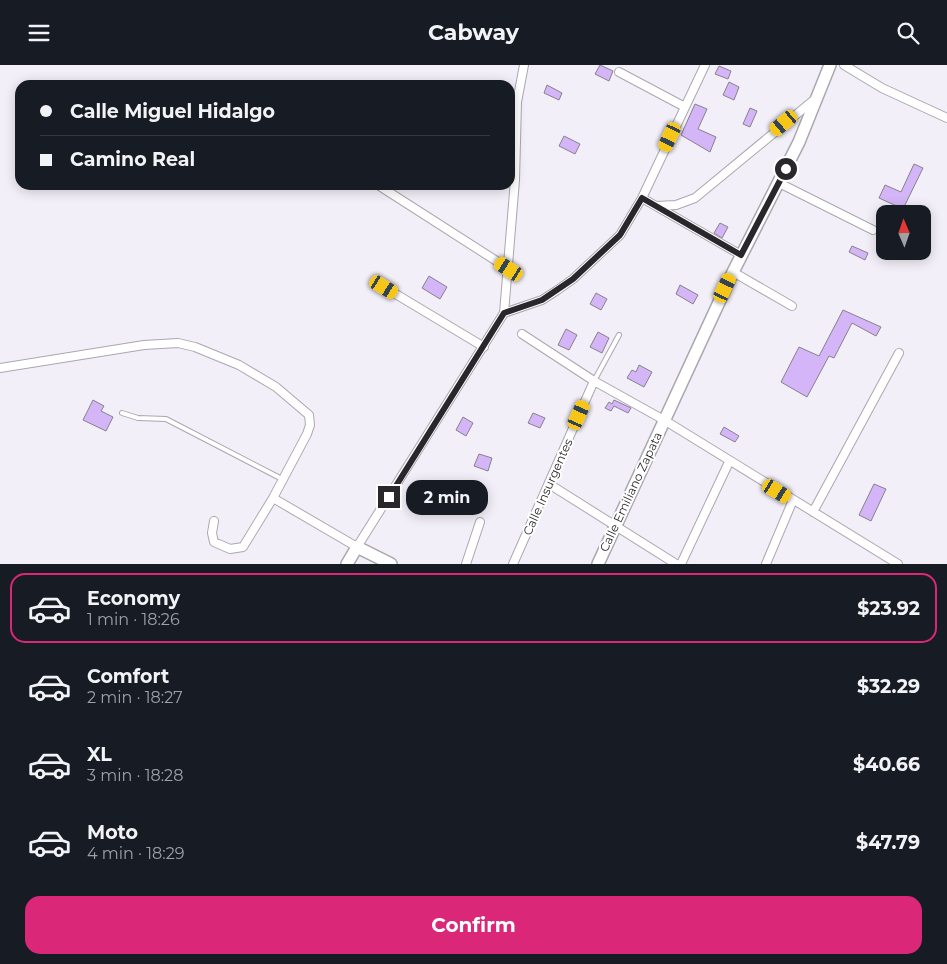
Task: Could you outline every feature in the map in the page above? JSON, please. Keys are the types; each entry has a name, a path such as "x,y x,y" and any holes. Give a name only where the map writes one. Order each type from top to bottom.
{"street":[{"path":"515,180 517,103 524,65"},
{"path":"504,313 542,300 573,279 620,235 642,198 705,65"},
{"name":"Calle Emiliano Zapata","path":"598,564 732,272 799,143 830,65"},
{"path":"844,65 882,88 947,118"},
{"path":"618,72 685,107"},
{"path":"656,206 676,205 695,198 815,99"},
{"path":"779,183 873,230"},
{"path":"386,190 509,269"},
{"path":"347,564 504,313 514,190"},
{"path":"642,198 741,255"},
{"path":"732,272 792,306"},
{"path":"384,287 484,347"},
{"path":"522,334 594,381 664,420 729,462 898,564"},
{"path":"0,368 144,345 178,343 195,347 239,365 276,387 309,415 310,425 306,435 273,498 243,547 230,549 214,541 212,533 214,521"},
{"path":"814,512 898,353"},
{"name":"Calle Insurgentes","path":"512,564 594,381"},
{"path":"681,564 729,462"},
{"path":"549,484 676,564"},
{"path":"273,498 357,547 391,564"},
{"path":"766,564 793,500"},
{"path":"466,564 480,522"}],"lane":[{"path":"594,381 619,335"},
{"path":"122,413 138,418 166,419 282,479"}],"building":[{"path":"600,65 613,71 609,81 595,74"},
{"path":"719,66 731,71 728,79 715,74"},
{"path":"729,82 739,87 734,100 723,95"},
{"path":"547,85 562,93 559,100 544,93"},
{"path":"695,104 707,109 698,129 716,137 710,152 681,135"},
{"path":"750,108 757,111 750,127 743,124"},
{"path":"564,136 580,144 575,154 559,146"},
{"path":"914,164 923,168 905,205 894,205 879,198 885,185 901,192"},
{"path":"720,223 728,227 722,238 714,233"},
{"path":"852,246 868,253 865,260 849,252"},
{"path":"429,276 447,287 440,299 422,288"},
{"path":"680,285 698,295 693,304 676,294"},
{"path":"596,293 607,299 601,310 590,304"},
{"path":"843,310 881,327 876,336 852,323 834,358 829,356 807,397 781,382 799,347 819,356"},
{"path":"566,329 577,335 569,350 558,345"},
{"path":"598,332 609,338 602,353 590,347"},
{"path":"639,365 652,372 644,387 627,378 632,370 636,372"},
{"path":"93,400 104,406 101,411 113,417 106,431 83,420"},
{"path":"614,400 631,408 628,413 614,406 611,411 605,408 609,402 612,404"},
{"path":"533,413 545,418 540,428 528,423"},
{"path":"463,417 473,423 466,436 456,430"},
{"path":"724,427 739,436 735,442 720,434"},
{"path":"479,454 492,458 488,471 474,466"},
{"path":"874,484 886,489 871,521 859,515"}],"route":[{"path":"389,497 504,313 542,300 573,279 620,235 642,198 741,255 786,169"}]}
